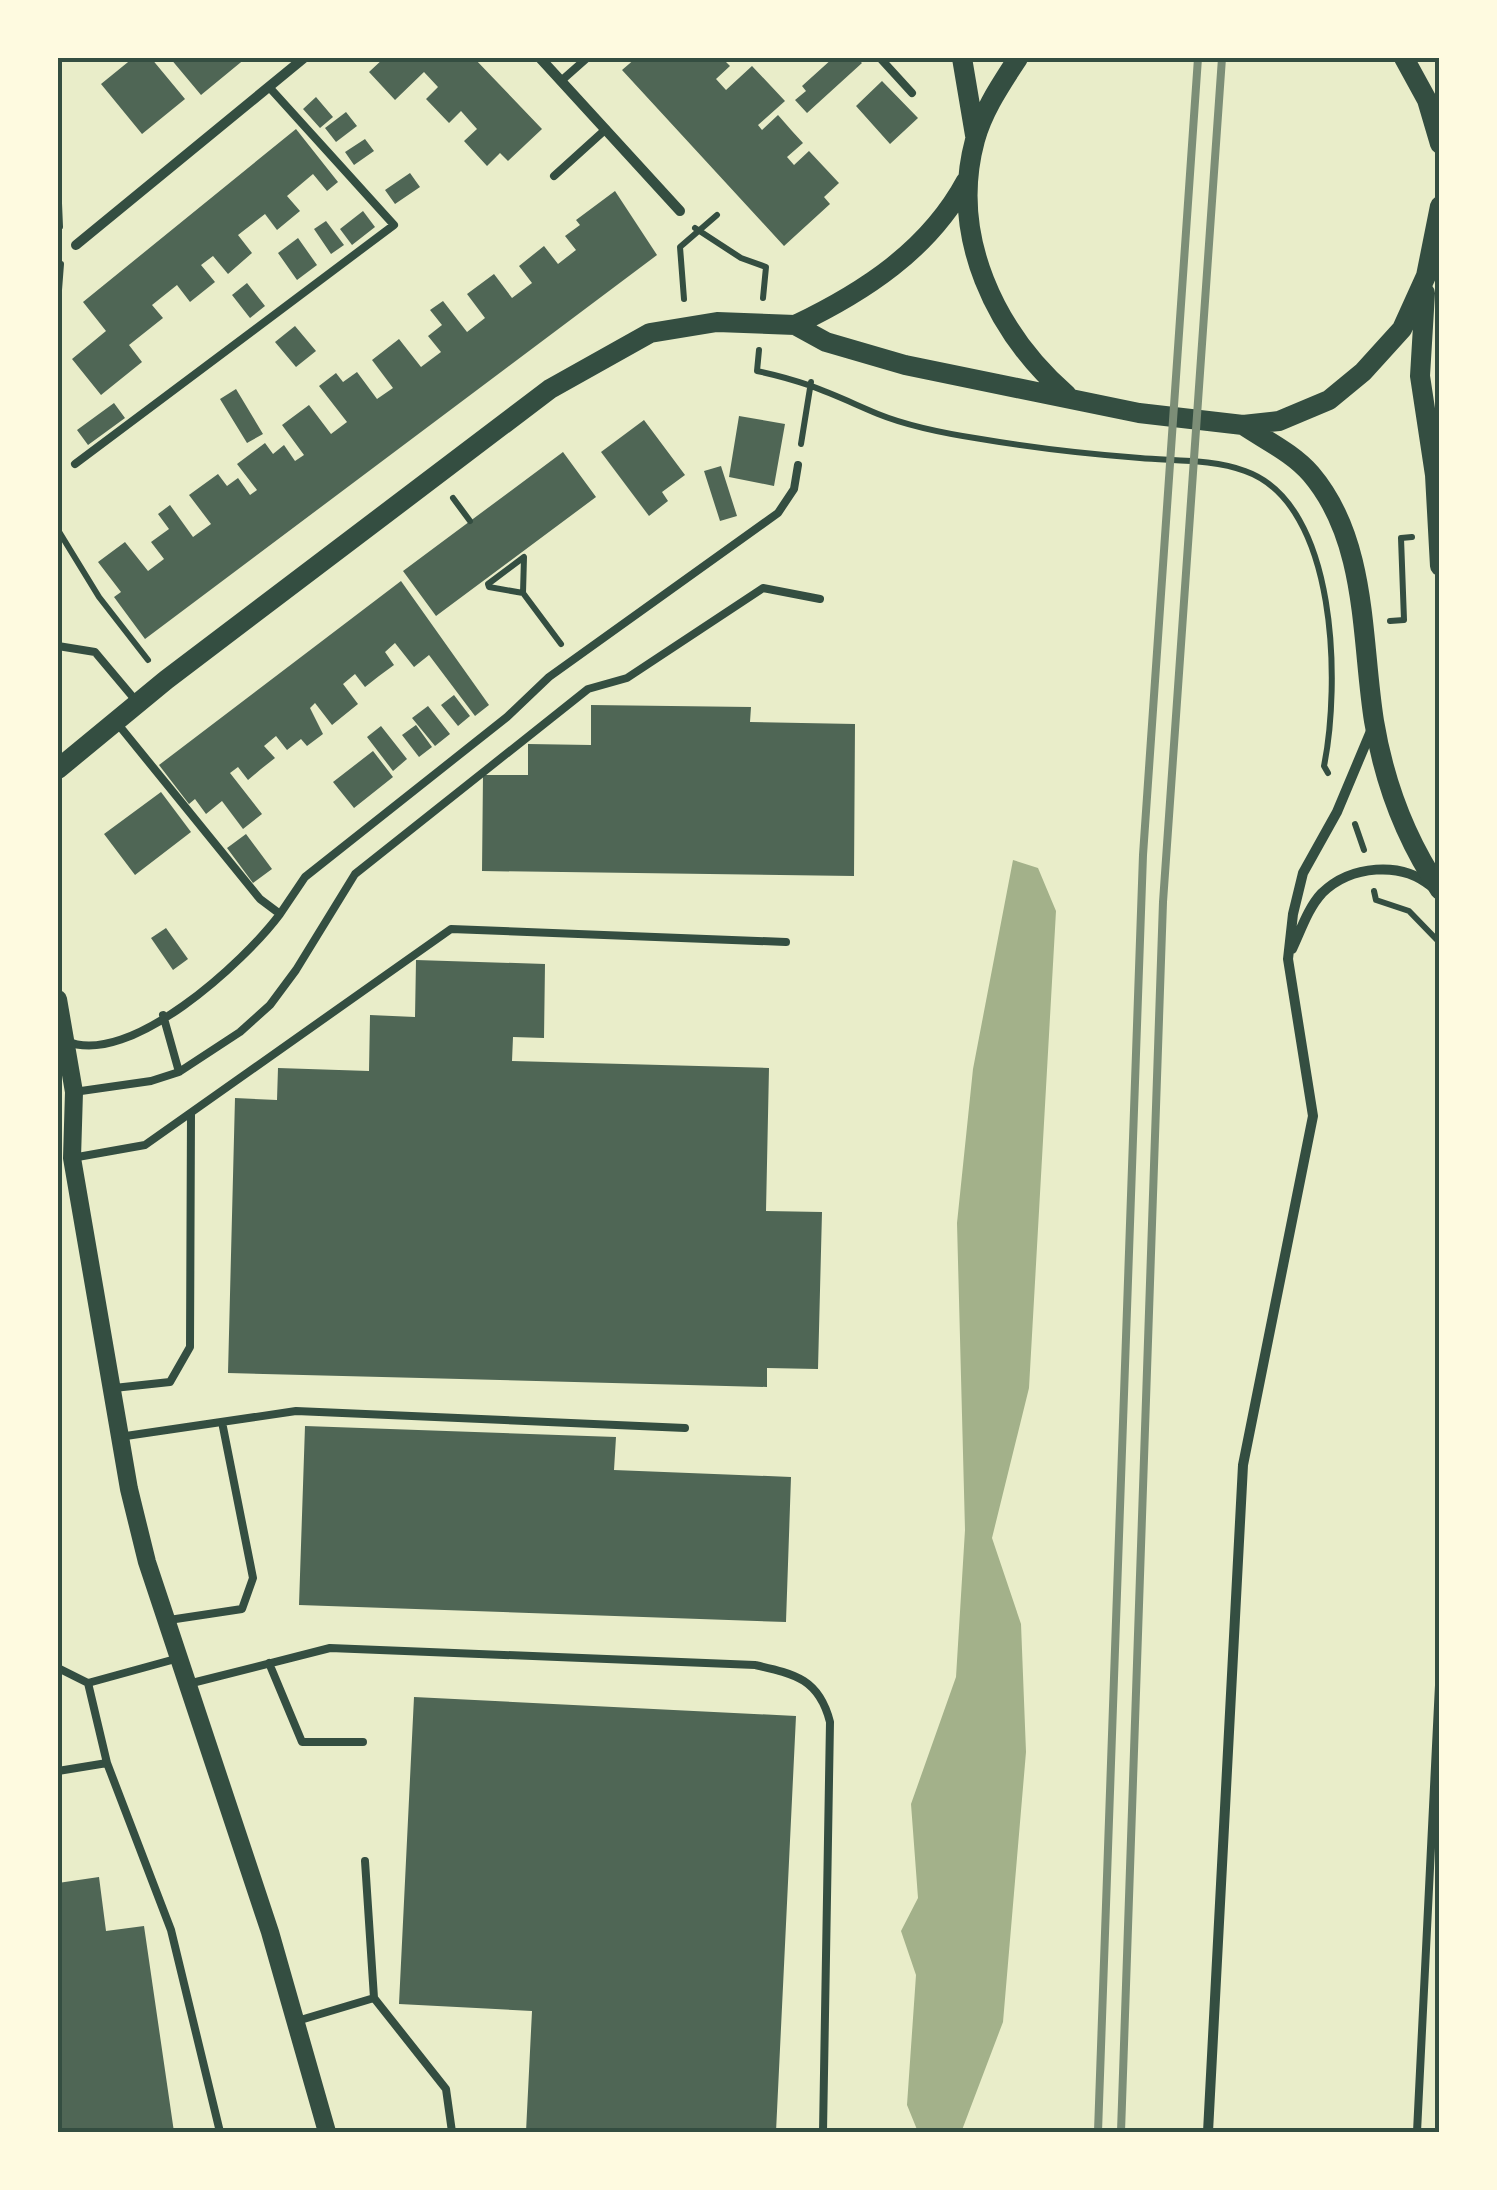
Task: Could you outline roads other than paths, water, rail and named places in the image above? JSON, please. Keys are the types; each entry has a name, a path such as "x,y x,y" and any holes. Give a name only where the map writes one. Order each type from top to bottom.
{"main road":[{"path":"962,58 975,137"},
{"path":"1018,58 975,137 966,180 967,213 986,285 1026,355 1069,396"},
{"path":"1404,58 1439,130"},
{"path":"795,325 852,294 913,251 944,220 966,180"},
{"path":"1440,206 1426,276 1420,376 1440,566"},
{"path":"59,772 137,702 565,378 627,343 686,325 795,325 826,342 906,365 1139,413 1242,425 1302,414 1346,386 1402,328 1426,276"},
{"path":"1242,425 1306,470 1334,509 1352,556 1374,723 1393,797 1424,868 1440,892"}],"street":[{"path":"76,245 304,58"},
{"path":"540,58 680,210"},
{"path":"1208,2132 1243,1465 1313,1116 1288,959 1303,872 1342,798 1374,723"},
{"path":"1288,959 1319,896 1332,885 1369,871 1401,869 1440,892"},
{"path":"58,999 74,1092 71,1151 110,1388 147,1562 298,2021 327,2132"},
{"path":"58,1128 71,1151"}],"lane":[{"path":"561,81 587,58"},
{"path":"880,58 912,93"},
{"path":"75,464 394,225 269,87"},
{"path":"554,176 606,130"},
{"path":"66,1040 78,1046 115,1043 238,964 306,877 574,661 778,513 794,489 798,465"},
{"path":"74,1092 151,1082 178,1072 240,1032 270,1004 354,874 588,688 628,678 763,588 820,598"},
{"path":"58,646 96,652 137,702"},
{"path":"114,720 260,899 280,914"},
{"path":"71,1151 145,1146 451,929 786,942"},
{"path":"163,1015 178,1072"},
{"path":"110,1388 170,1382 190,1347 191,1113"},
{"path":"119,1436 296,1411 685,1428"},
{"path":"167,1621 242,1609 254,1578 222,1422"},
{"path":"188,1684 330,1648 754,1665 806,1678 817,1689 830,1722 822,2132"},
{"path":"58,1668 88,1683 179,1658"},
{"path":"269,1663 302,1742 364,1742"},
{"path":"1417,2132 1440,1665"},
{"path":"88,1683 108,1763 172,1930 220,2132"},
{"path":"58,1771 108,1763"},
{"path":"365,1862 374,1998 446,2089 452,2132"},
{"path":"298,2021 374,1998"}],"railway":[{"path":"1098,2132 1143,855 1198,58"},
{"path":"1121,2132 1163,902 1222,58"}]}
